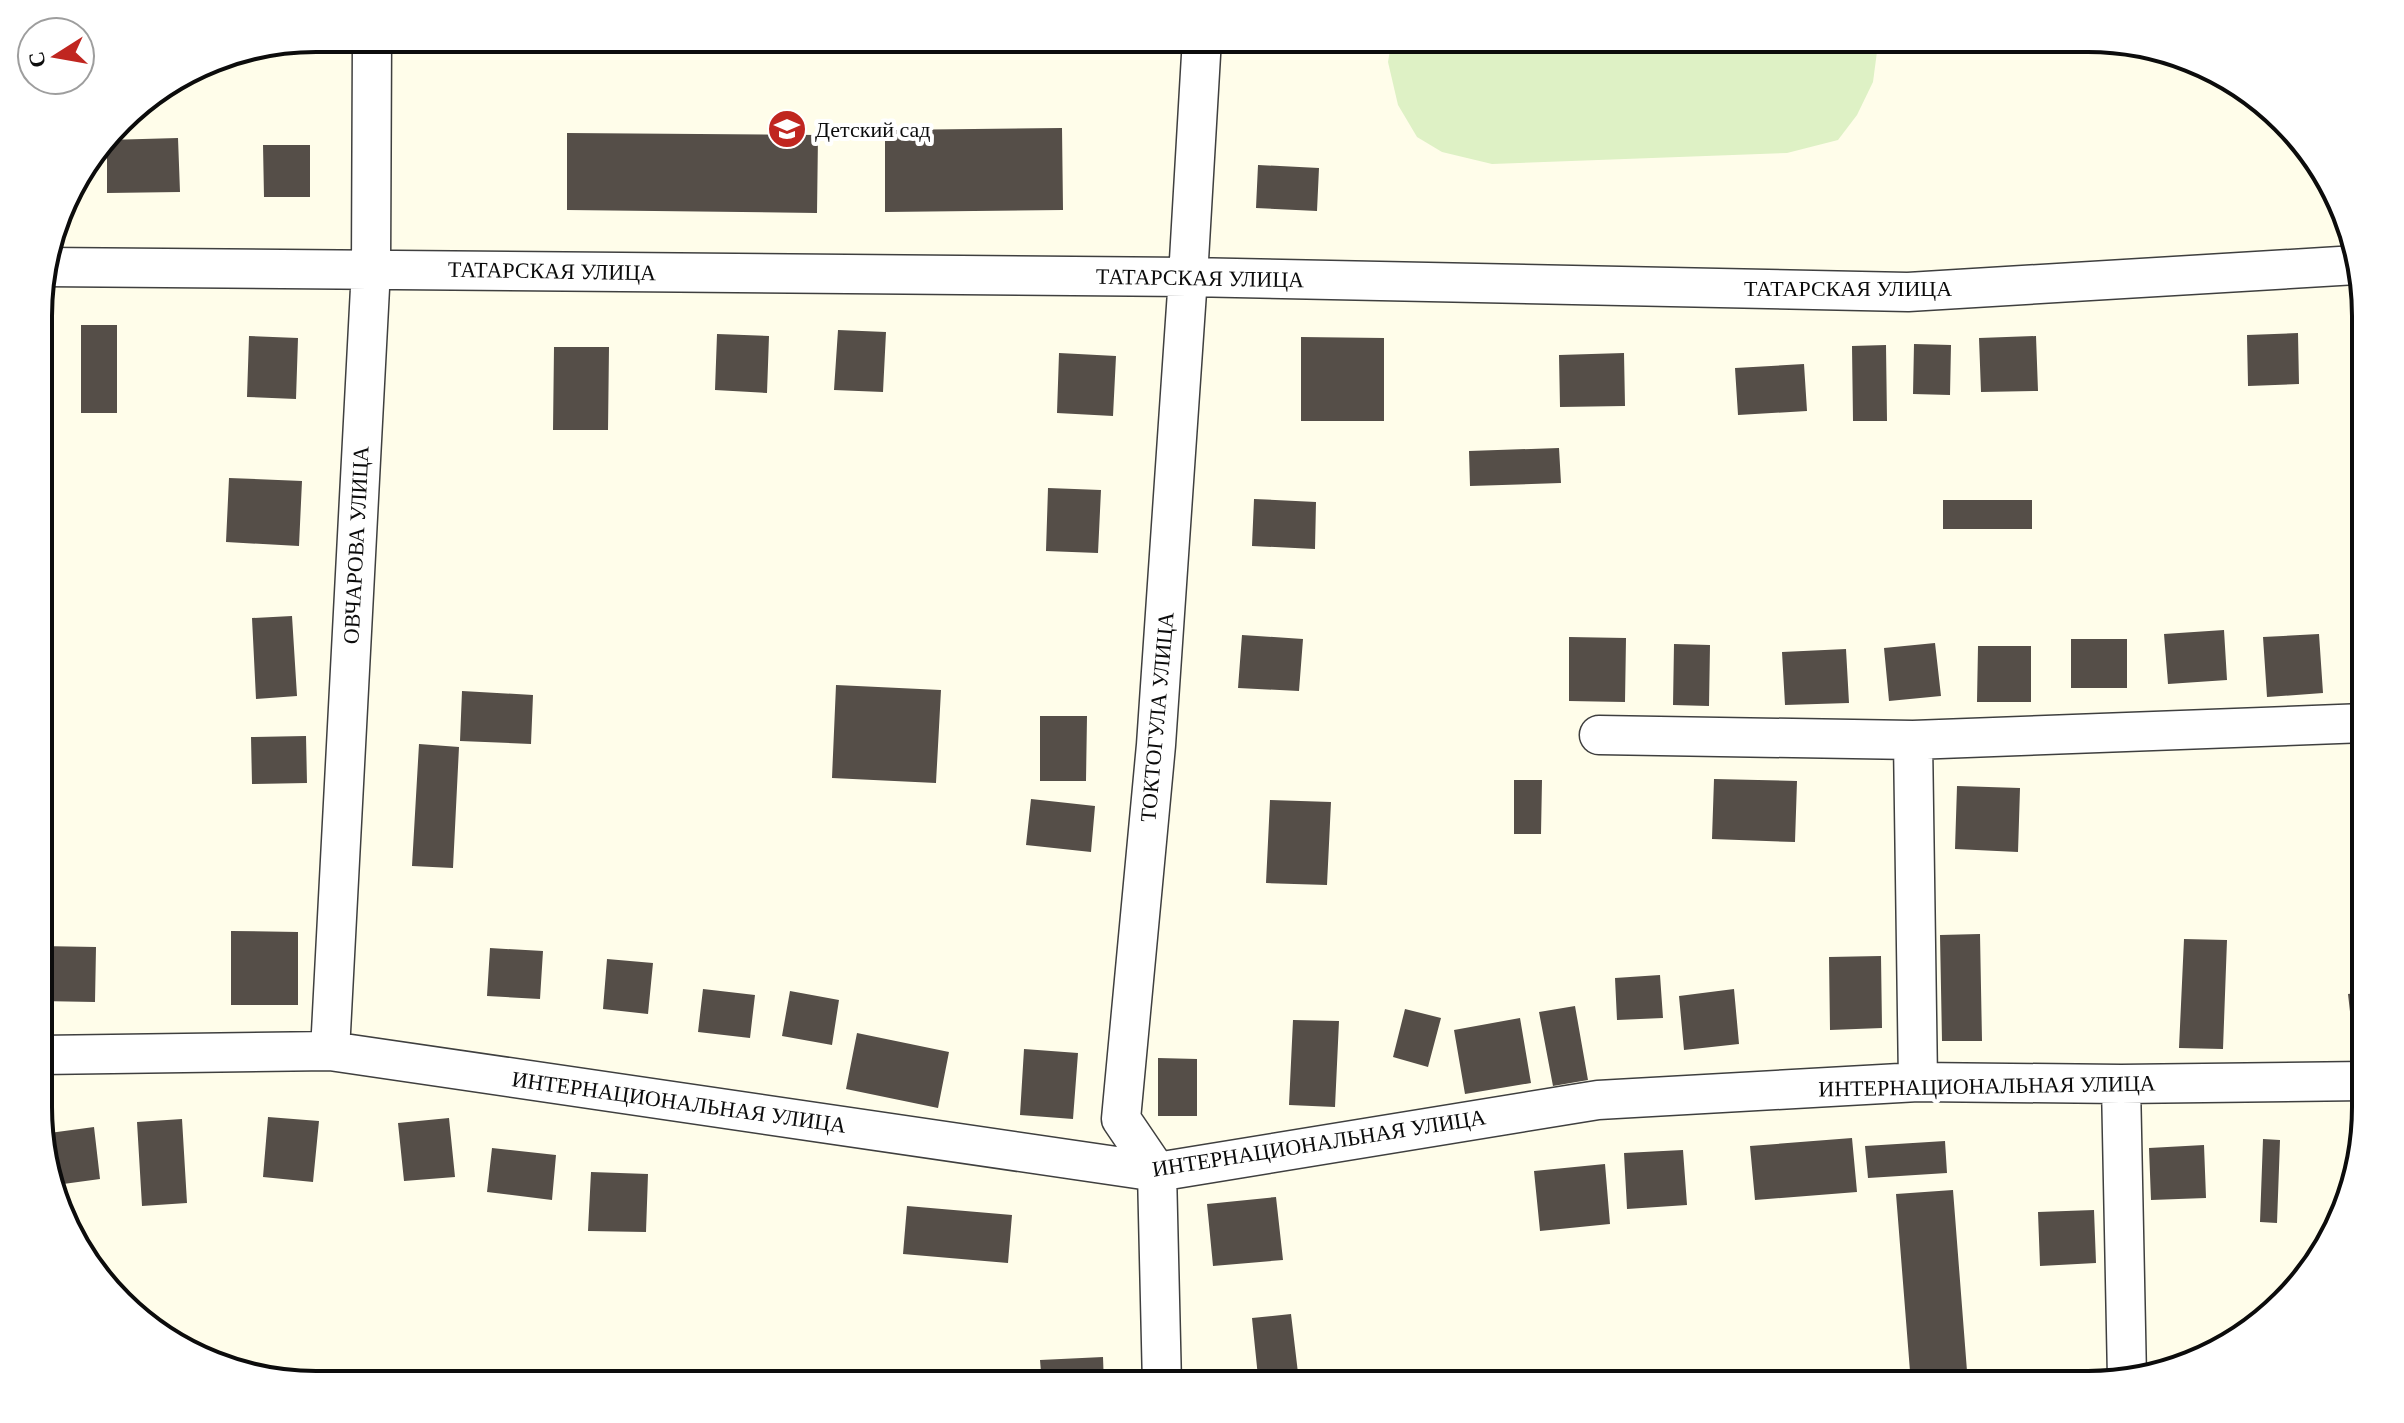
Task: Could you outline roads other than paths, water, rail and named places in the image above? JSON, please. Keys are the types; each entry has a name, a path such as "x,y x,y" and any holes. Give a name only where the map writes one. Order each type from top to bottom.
{"street":[{"name":"ТОКТОГУЛА УЛИЦА","path":"1157,1172 1121,1119 1156,745 1201,52"},
{"name":"ОВЧАРОВА УЛИЦА","path":"330,1051 371,269 372,53"},
{"name":"ТАТАРСКАЯ УЛИЦА","path":"57,267 1188,277 1908,292 2347,266"},
{"path":"1599,735 1913,740 2351,724"},
{"path":"1913,740 1918,1082"},
{"name":"ИНТЕРНАЦИОНАЛЬНАЯ УЛИЦА","path":"52,1055 330,1051 1157,1172 1598,1100 1918,1082 2351,1081"},
{"path":"2121,1084 2127,1368"},
{"path":"1157,1172 1162,1371"}],"place":[{"name":"Детский сад","path":"787,129"}]}
